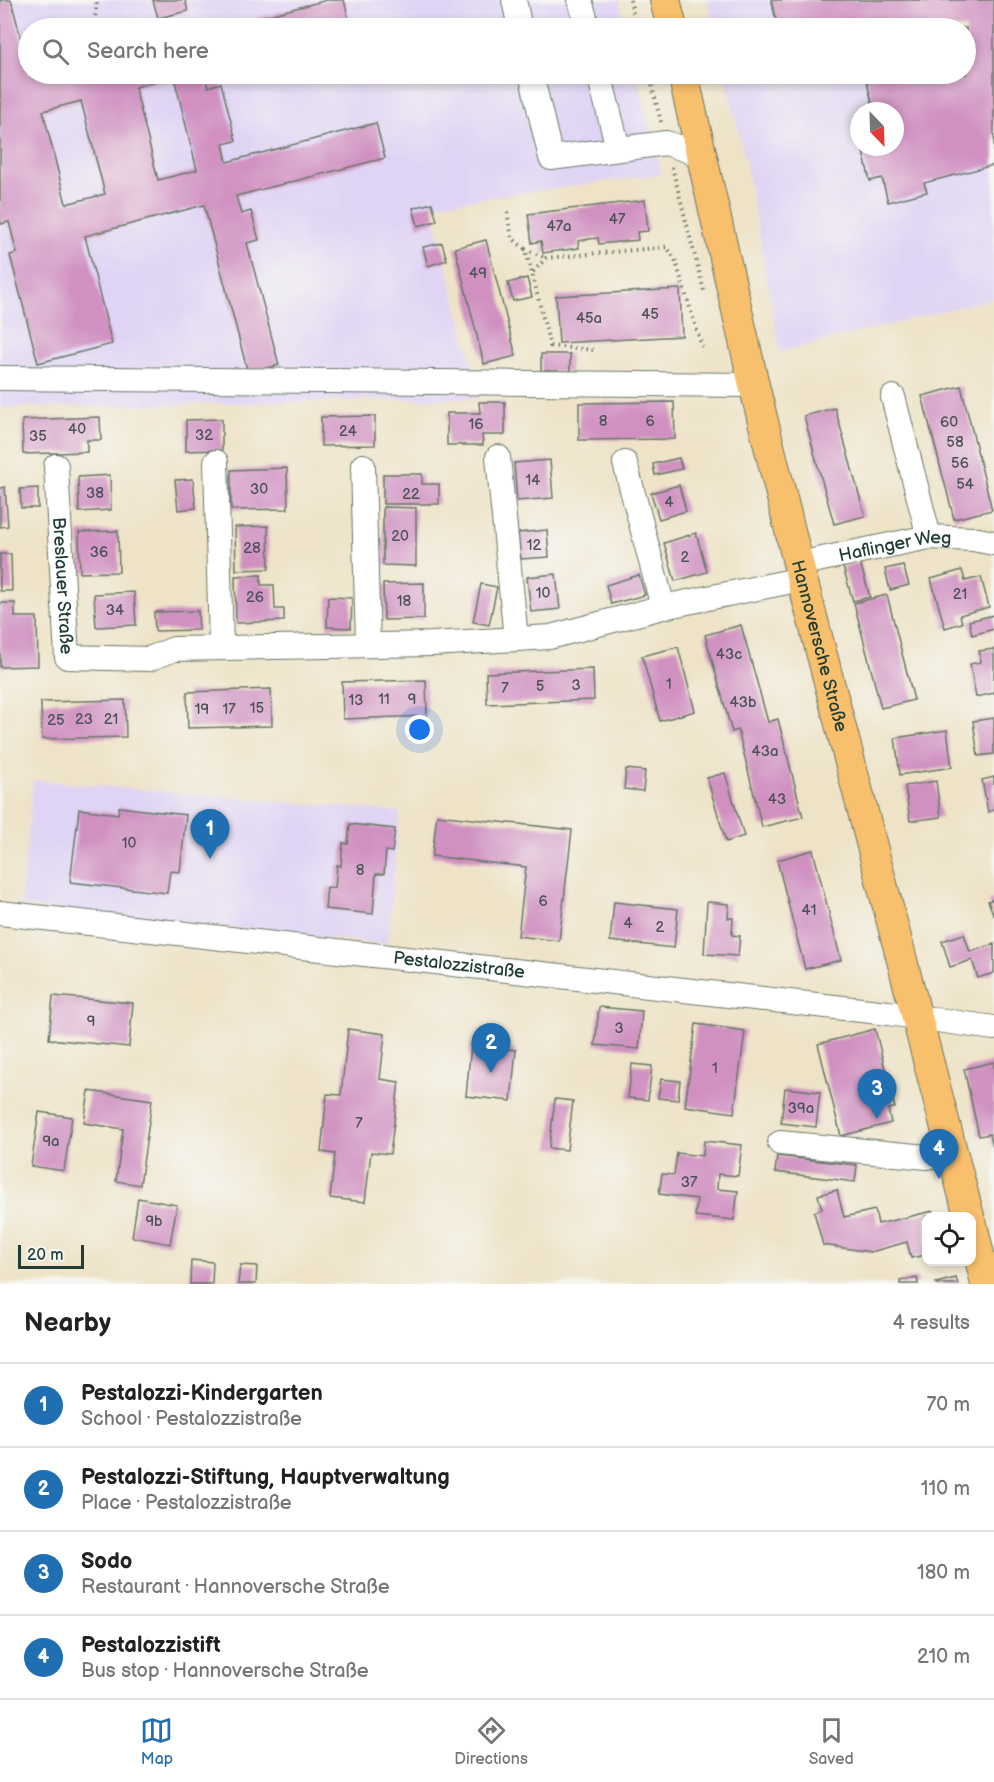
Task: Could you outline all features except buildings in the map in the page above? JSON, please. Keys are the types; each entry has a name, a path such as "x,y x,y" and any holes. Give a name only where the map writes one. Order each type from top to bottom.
{"main road":[{"path":"665,0 670,18"},
{"name":"Hannoversche Straße","path":"685,84 754,386 800,572 968,1212"},
{"path":"976,1242 986,1284"}],"street":[{"path":"513,0 518,18"},
{"path":"580,0 585,18"},
{"path":"533,84 551,158 618,148 666,144 702,154"},
{"path":"602,84 618,148"},
{"path":"0,378 754,386"},
{"path":"893,397 929,537"},
{"path":"498,457 516,639"},
{"path":"216,462 221,646"},
{"path":"625,463 663,607"},
{"name":"Breslauer Straße","path":"56,466 66,657 149,659 174,649 221,646 368,645 550,637 800,572"},
{"path":"363,466 368,645"},
{"name":"Haflinger Weg","path":"800,572 929,537 973,539 994,543"},
{"name":"Pestalozzistraße","path":"0,913 888,1013 994,1028"},
{"path":"780,1143 927,1157 953,1152"}],"path":[{"path":"95,18 97,0"},
{"path":"630,0 634,18"},
{"path":"507,212 512,238 525,249 546,258 667,247 675,259 702,347"},
{"path":"525,249 550,346 592,350"},
{"path":"532,273 546,258"}],"shaded area":[{"path":"0,0 619,0 624,18 18,18 18,84 639,84 661,174 431,205 481,398 0,408"},
{"path":"707,0 994,0 994,298 780,352 745,159 727,84 976,84 976,18 712,18"},
{"path":"33,780 400,812 387,944 20,906"}],"place":[{"name":"Pestalozzi-Kindergarten","path":"210,859"},
{"name":"Pestalozzi-Stiftung, Hauptverwaltung","path":"491,1073"},
{"name":"Sodo","path":"877,1119"},
{"name":"Pestalozzistift","path":"939,1179"}]}
